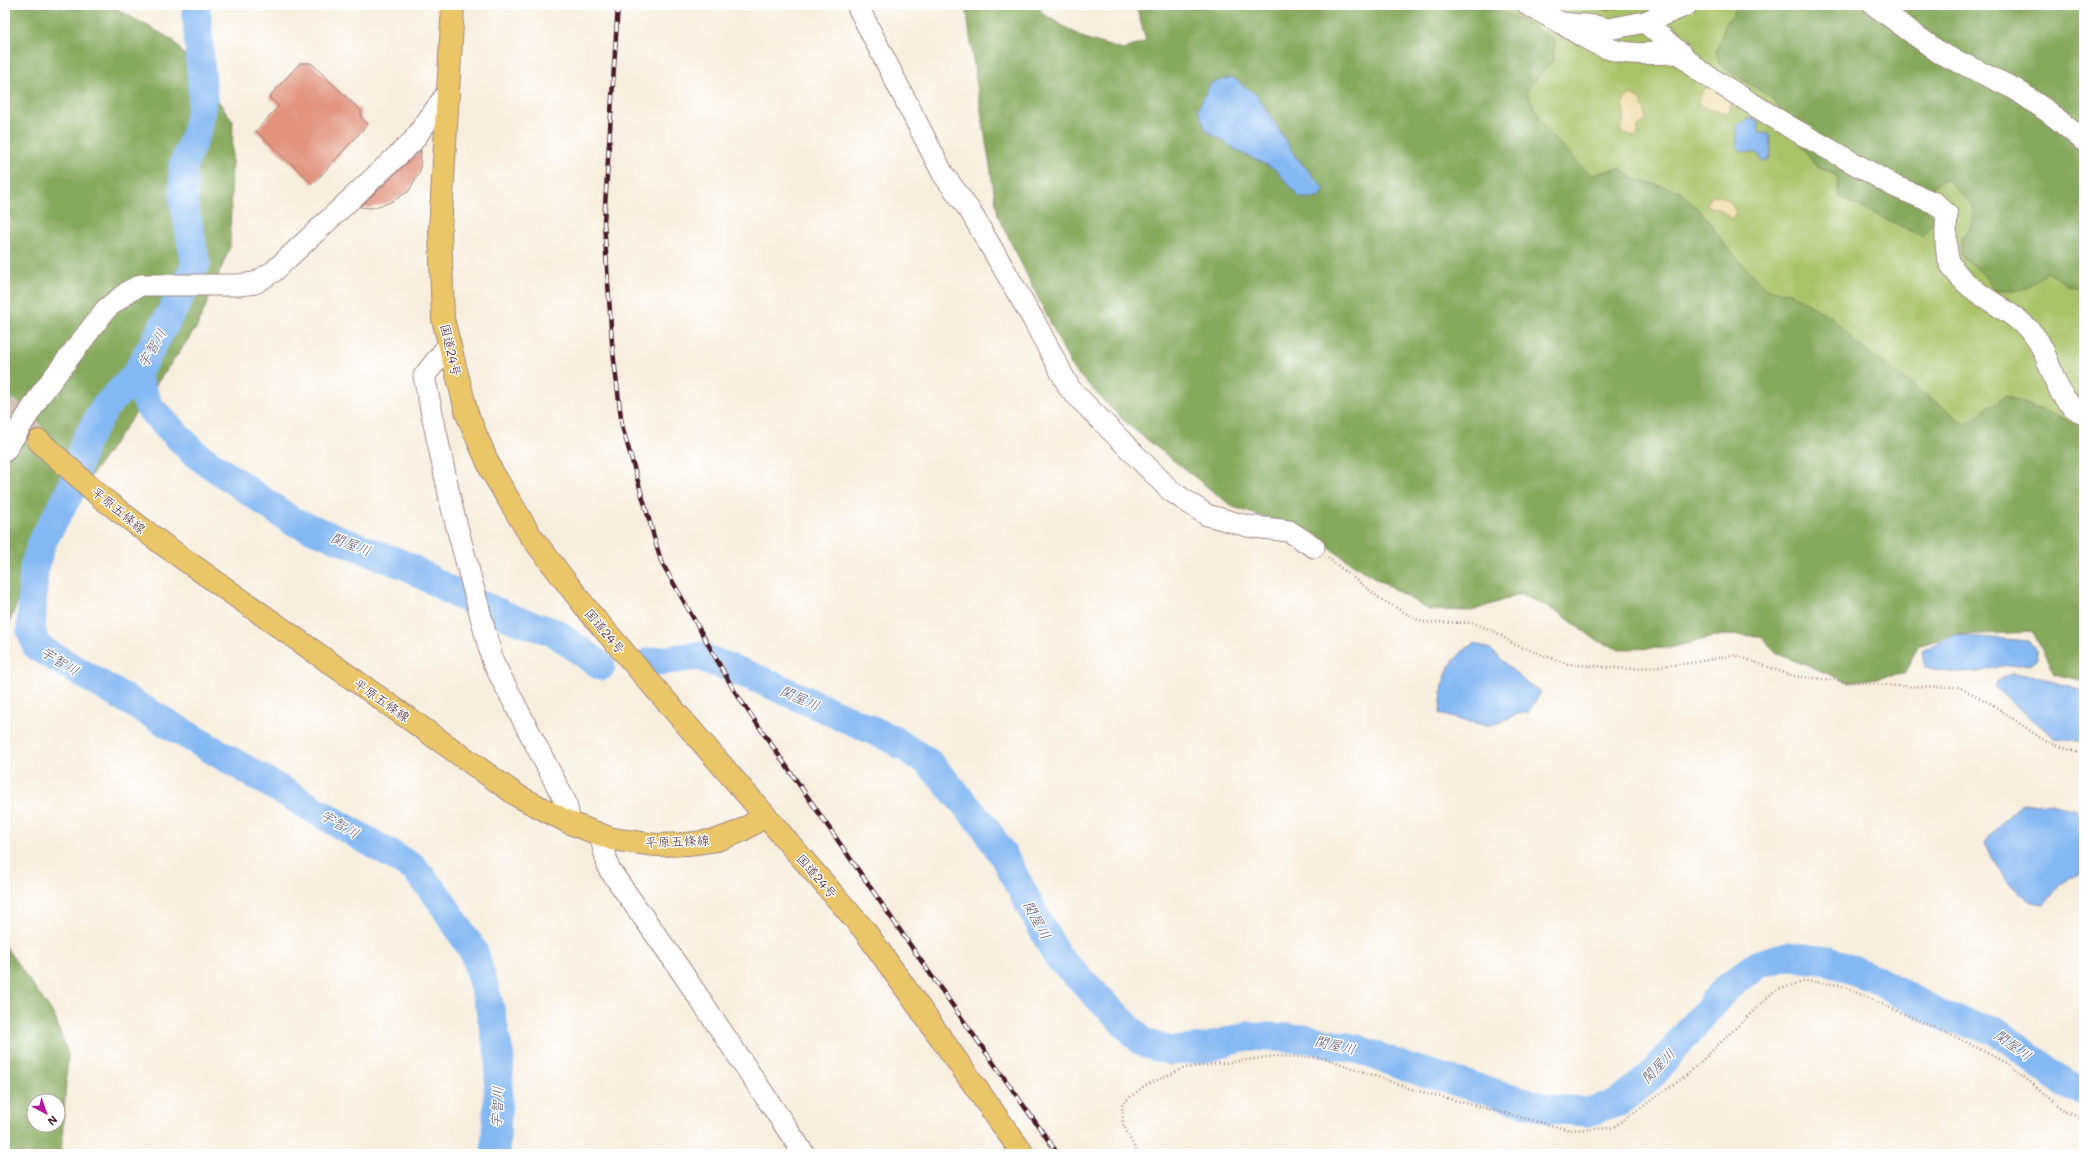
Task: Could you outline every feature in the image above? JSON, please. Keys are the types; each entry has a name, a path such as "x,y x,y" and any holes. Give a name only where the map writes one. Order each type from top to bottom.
{"main road":[{"name":"国道24号","path":"453,5 440,231 443,318 448,346 467,414 491,470 530,535 590,613 865,931 1023,1154"},
{"name":"平原五條線","path":"39,441 102,498 271,622 518,796 570,823 612,839 656,845 688,844 717,840 735,834 765,816"}],"street":[{"path":"857,5 943,174 970,211 1033,319 1070,389 1170,491 1207,515 1247,526 1289,531 1314,547"},
{"path":"1528,5 1584,38 1610,49 1635,53 1676,48"},
{"path":"1874,5 1940,53 2015,90 2050,113 2084,142"},
{"path":"1560,23 1595,26 1609,30 1645,22 1682,7"},
{"path":"1676,48 1671,26 1682,7"},
{"path":"1645,22 1676,48 1701,72 1788,126 1896,186 1935,204 1947,214 1946,237 1950,264 1962,281 2028,327 2038,341 2063,397 2078,411 2084,413"},
{"path":"5,451 41,394 106,309 129,291 142,285 239,285 255,283 274,271 413,141 448,92"},
{"path":"448,346 424,376 452,508 493,662 566,804 570,823"},
{"path":"600,835 609,869 673,959 804,1154"}],"path":[{"path":"1314,547 1382,600 1422,622 1474,623 1496,632 1513,644 1568,664 1629,669 1692,664 1735,655 1793,676 1896,686 1959,687 1990,703 2045,741 2084,755"},
{"path":"1138,1154 1123,1124 1122,1104 1144,1086 1185,1068 1277,1056 1325,1058 1411,1089 1570,1130 1612,1128 1686,1075 1774,990 1806,981 1840,986 1966,1042 2006,1063 2068,1112 2084,1119"}],"green space":[{"path":"5,5 112,5 173,40 233,121 230,247 197,327 44,542 5,632"},
{"path":"966,5 1037,5 1043,14 1084,38 1123,50 1146,41 1136,5 1485,5 1522,20 1555,41 1553,60 1526,91 1547,131 1591,175 1620,168 1635,179 1680,191 1708,219 1724,244 1766,289 1789,293 1830,316 1856,343 1965,424 2005,396 2084,428 2084,681 2054,674 2033,632 1955,635 1917,646 1904,674 1848,682 1778,654 1760,636 1722,635 1669,648 1618,649 1596,640 1561,614 1521,594 1472,611 1429,610 1357,567 1295,524 1275,521 1233,507 1127,424 1073,369 998,216 974,67"},
{"path":"1386,5 2084,5 2084,490 1669,287"},
{"path":"1596,5 1625,5 1606,10"},
{"path":"1739,5 2084,5 2084,289 2068,285 2046,271 2027,289 1996,291 1981,272 1961,255 1961,238 1971,226 1973,207 1946,178 1929,190 1938,217 1922,236 1839,197 1837,176 1814,164 1772,98 1720,65 1716,51 1726,24"},
{"path":"5,946 54,1015 68,1054 65,1093 26,1093 26,1133 62,1133 61,1154 5,1154"}],"sand":[{"path":"1710,84 1731,103 1729,113 1707,109 1699,102 1702,92"},
{"path":"1631,95 1642,101 1642,106 1646,115 1646,120 1638,126 1638,134 1635,137 1620,131 1624,121 1623,104 1626,98"},
{"path":"1717,195 1727,199 1731,204 1736,213 1734,218 1731,218 1719,208 1710,207 1706,204 1712,196"}],"water":[{"path":"1232,77 1257,95 1296,157 1325,189 1319,198 1300,198 1275,169 1240,152 1206,130 1198,109 1210,84"},
{"path":"1751,118 1758,122 1759,133 1769,134 1771,152 1769,159 1762,161 1758,153 1742,151 1737,146 1737,126"},
{"path":"1955,635 2029,641 2036,650 2037,659 2031,664 2002,666 1978,672 1956,673 1925,667 1922,651"},
{"path":"1474,643 1490,649 1524,681 1541,692 1528,713 1518,714 1496,724 1490,725 1473,723 1440,714 1442,691 1446,674 1456,658"},
{"path":"2012,674 2041,676 2057,683 2084,690 2084,741 2055,738 1995,688 1997,681"},
{"path":"2050,803 2075,810 2084,821 2084,871 2080,875 2064,882 2044,904 2031,901 2015,889 2002,874 1984,842 2003,821 2022,804"}],"building":[{"path":"300,63 311,63 361,111 361,118 368,124 313,184 256,131 279,106 269,97"},
{"path":"421,150 420,171 409,191 389,203 371,208 360,207"}],"waterway":[{"name":"宇智川","path":"196,5 203,99 196,133 183,166 184,202 196,264 175,306 135,376 105,407 84,444 70,492 42,542 34,568 31,631 37,647 414,868 439,898 474,952 489,1004 500,1058 495,1154"},
{"name":"関屋川","path":"135,376 150,408 194,453 292,521 407,566 460,596 516,620 556,633 601,666"},
{"name":"関屋川","path":"651,662 699,656 763,681 892,739 928,762 985,827 1004,857 1057,956 1144,1043 1171,1051 1206,1048 1247,1036 1308,1039 1357,1049 1406,1067 1549,1109 1588,1112 1619,1102 1652,1075 1726,988 1759,964 1787,956 1829,961 1873,978 1948,1018 1995,1030 2065,1084 2084,1092"}],"tunnel":[{"path":"5,404 39,441"}],"railway":[{"path":"618,5 604,222 612,343 622,426 661,561 735,692 931,975 1058,1154"}]}
